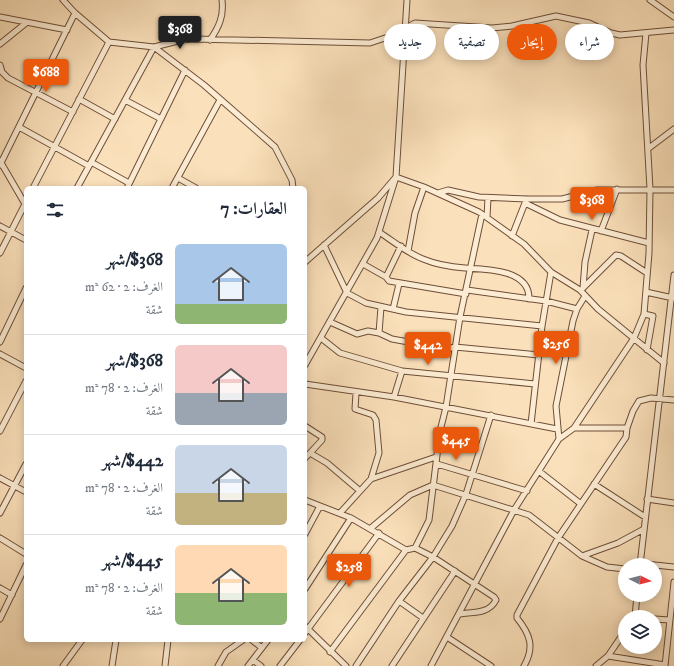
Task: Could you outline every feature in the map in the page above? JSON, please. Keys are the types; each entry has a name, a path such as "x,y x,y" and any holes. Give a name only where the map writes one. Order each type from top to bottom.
{"street":[{"path":"63,0 75,13 109,42 154,48 182,40 370,43 384,38"},
{"path":"210,40 219,26 223,8 222,0"},
{"path":"406,24 407,0"},
{"path":"650,0 674,16"},
{"path":"24,200 0,163 37,92 75,13"},
{"path":"436,24 492,28 512,26 556,16 584,22 620,35 674,30"},
{"path":"0,17 67,30"},
{"path":"0,44 26,23"},
{"path":"413,24 430,24"},
{"path":"431,666 476,585 514,510 540,472 559,440 574,428 634,338 644,314 649,243 650,189 649,148 643,65 646,32"},
{"path":"35,186 109,42"},
{"path":"154,48 185,70 275,147 292,180 293,186"},
{"path":"78,186 154,48"},
{"path":"307,362 347,293 379,232 396,177 404,60"},
{"path":"0,65 2,72 8,78 73,112"},
{"path":"19,127 90,164 128,186 185,70"},
{"path":"79,99 115,119"},
{"path":"125,100 161,119"},
{"path":"173,186 220,100"},
{"path":"649,148 674,129"},
{"path":"396,177 438,193 484,216 524,244 551,272 582,289"},
{"path":"307,260 378,198 396,177"},
{"path":"178,178 192,186"},
{"path":"408,252 415,213 424,187"},
{"path":"601,231 617,189"},
{"path":"438,193 448,190 488,198 526,201 562,199 590,190 674,190"},
{"path":"415,548 428,520 437,464 436,457 440,431 446,407 460,317 488,198"},
{"path":"526,201 560,220 592,230 649,243"},
{"path":"512,236 526,201"},
{"path":"0,253 24,207"},
{"path":"0,226 24,239"},
{"path":"592,230 582,289 585,296 598,309 664,363"},
{"path":"379,232 408,252 424,259 443,265 498,270 513,276 526,286 530,292 529,298"},
{"path":"324,245 347,293 366,303 406,312 542,326"},
{"path":"386,276 401,246"},
{"path":"582,289 616,256 621,256 647,273"},
{"path":"362,264 386,276 389,281 399,284 529,298 577,309"},
{"path":"531,424 542,326 551,272"},
{"path":"641,558 658,398 664,363 674,274"},
{"path":"394,310 399,284"},
{"path":"0,342 24,292"},
{"path":"646,292 672,298"},
{"path":"559,440 556,406 570,334 577,309 585,296"},
{"path":"379,333 381,307"},
{"path":"644,314 651,314 653,318 647,350"},
{"path":"330,322 357,334 368,331 379,333 392,339 448,349 455,346 539,356"},
{"path":"321,338 340,353 402,371 535,384"},
{"path":"0,354 24,367"},
{"path":"394,397 402,371"},
{"path":"307,384 356,393 394,397 558,429"},
{"path":"0,431 24,385"},
{"path":"340,513 371,479 379,453 376,420 373,416 355,409 356,393"},
{"path":"524,666 531,652 530,644 526,630 516,618 558,538 626,437 633,411 639,401 658,398 674,400"},
{"path":"356,666 399,601 433,557 452,526 466,494 471,474 491,415"},
{"path":"307,427 322,437 322,440 307,456"},
{"path":"574,428 628,428"},
{"path":"310,453 327,463 360,491"},
{"path":"371,479 436,457"},
{"path":"437,464 526,491"},
{"path":"0,514 24,468"},
{"path":"540,472 581,504"},
{"path":"0,478 24,491"},
{"path":"594,484 645,517"},
{"path":"371,528 410,495 433,485 466,494 529,515 582,556 608,567 618,568"},
{"path":"647,499 674,503"},
{"path":"307,501 351,518 371,528 406,550"},
{"path":"307,530 320,506"},
{"path":"307,586 351,518"},
{"path":"582,556 618,543 644,529"},
{"path":"307,628 380,534"},
{"path":"0,538 24,553"},
{"path":"330,652 406,550 415,548 433,557 455,570 494,597 496,600 494,604 484,611 460,614"},
{"path":"662,566 674,567"},
{"path":"0,619 24,569"},
{"path":"392,666 455,570"},
{"path":"608,656 665,666 674,582"},
{"path":"0,588 12,594"},
{"path":"399,601 423,618"},
{"path":"662,619 670,620"},
{"path":"307,630 346,666"},
{"path":"447,637 491,666"},
{"path":"596,666 608,656 618,641"},
{"path":"63,666 81,642"},
{"path":"112,666 116,642"},
{"path":"165,666 168,642"},
{"path":"218,666 226,652 241,642"},
{"path":"254,642 262,648"},
{"path":"248,666 266,642"},
{"path":"280,666 298,642"},
{"path":"253,660 261,666"}]}
